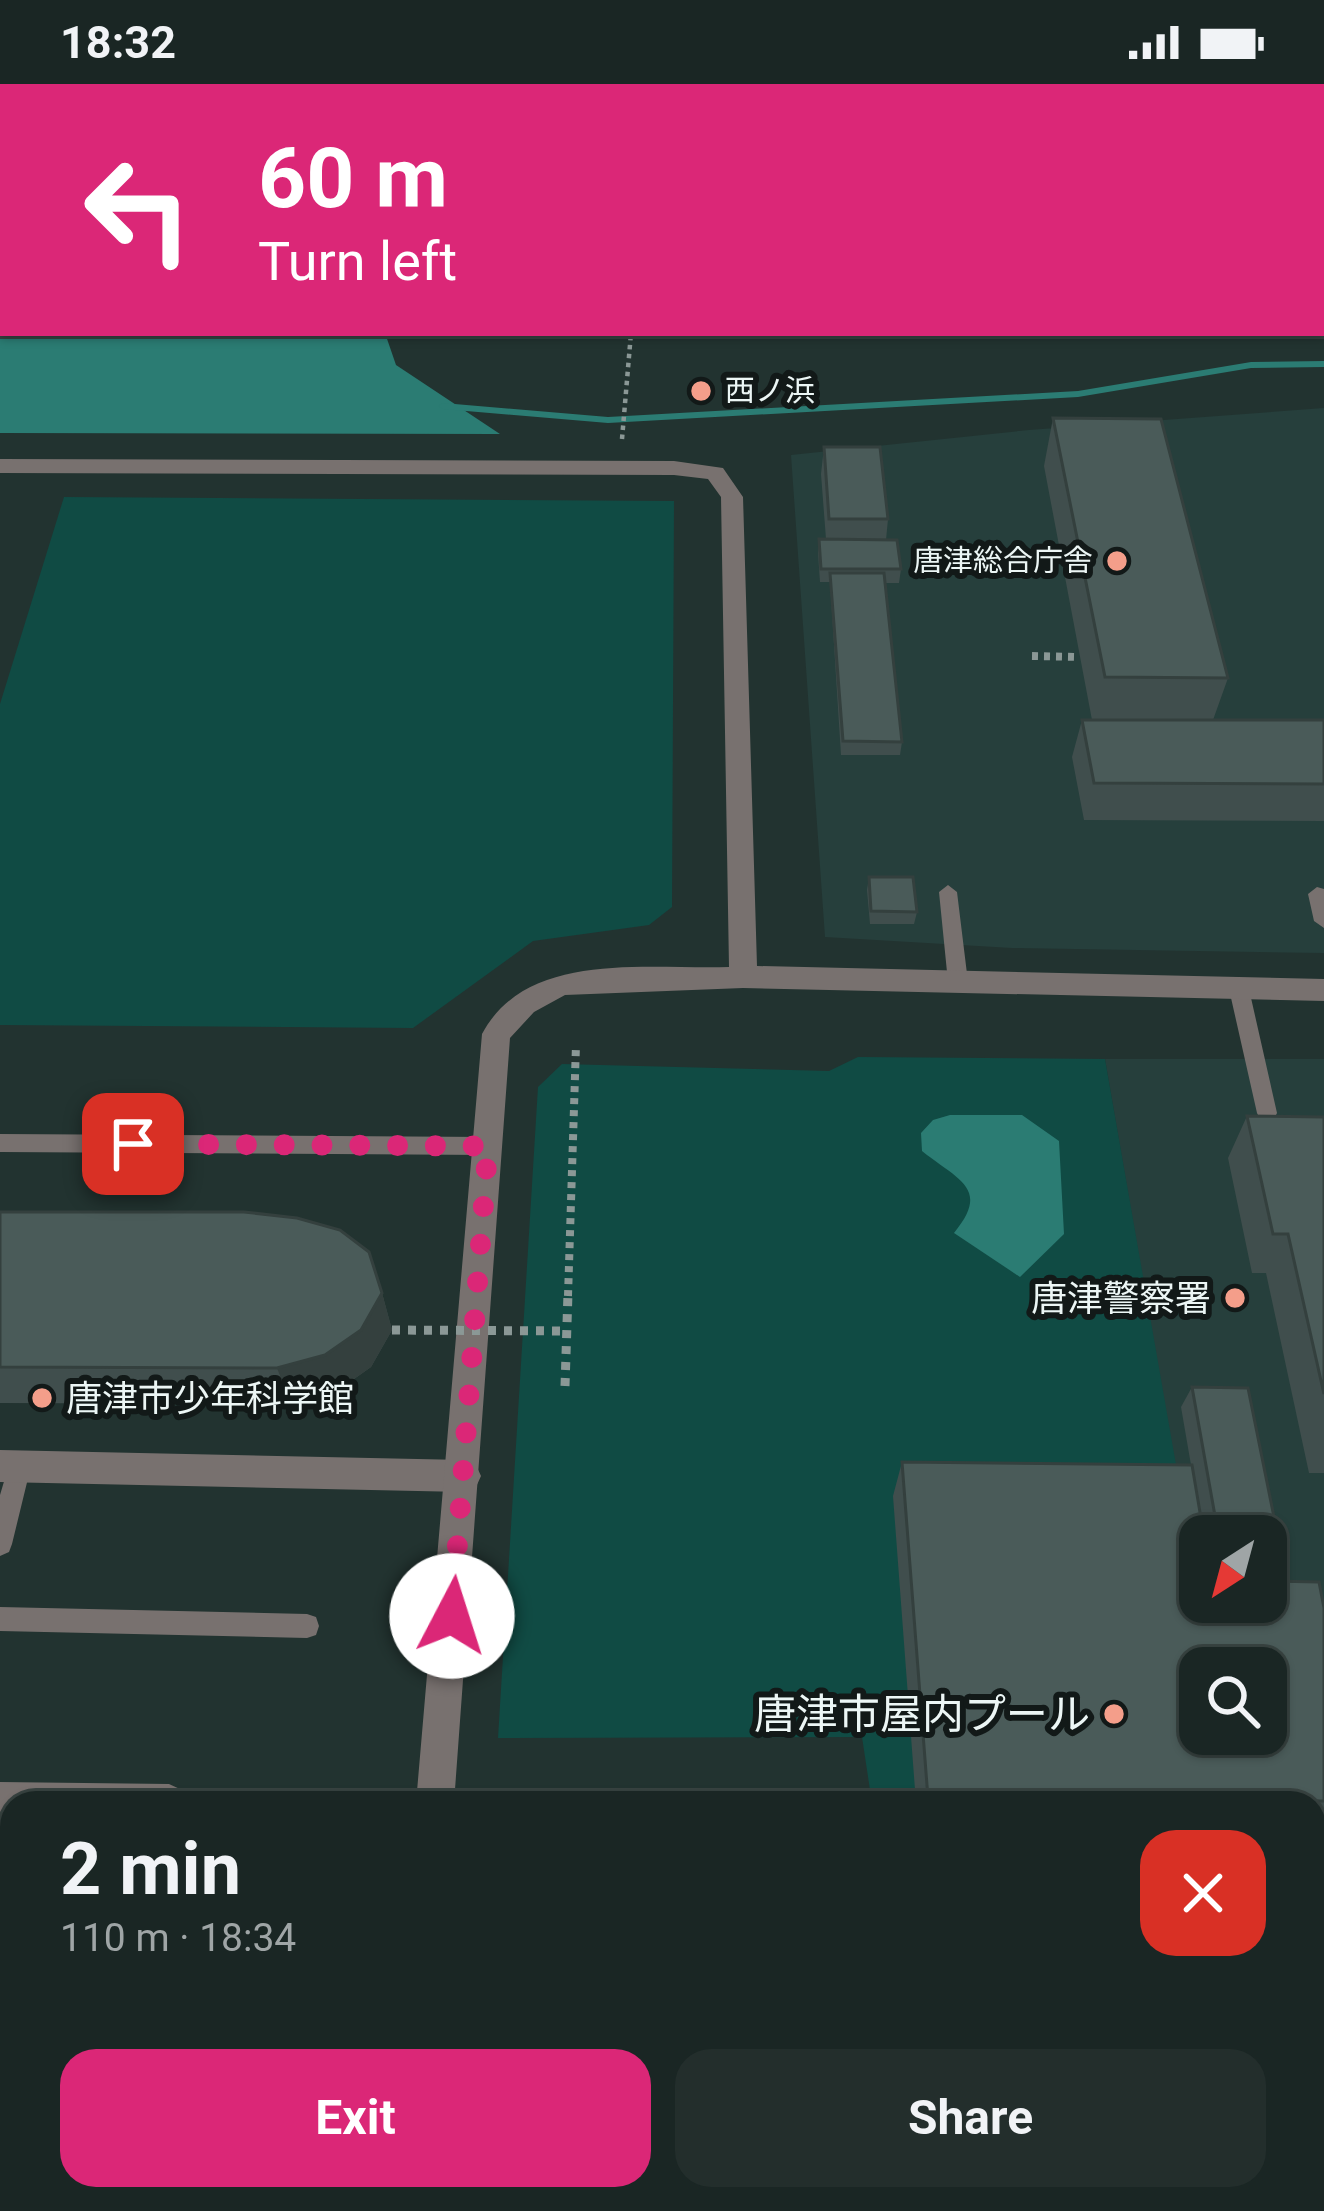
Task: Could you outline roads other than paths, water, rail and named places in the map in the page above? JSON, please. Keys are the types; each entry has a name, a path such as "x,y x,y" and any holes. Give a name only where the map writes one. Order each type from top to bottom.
{"street":[{"path":"0,466 620,467 715,473 733,497 743,977"},
{"path":"436,1791 496,1034 524,1004 561,983 743,977 1324,990"},
{"path":"9,1466 464,1476"}],"lane":[{"path":"948,892 958,982"},
{"path":"1317,894 1324,921"},
{"path":"1239,989 1267,1113"},
{"path":"0,1143 488,1146"},
{"path":"0,1544 9,1466"},
{"path":"0,1619 308,1626"}],"water":[{"path":"0,336 386,336 396,365 500,434 0,433"},
{"path":"950,1115 1022,1115 1059,1141 1064,1234 1020,1277 954,1233 965,1218 970,1195 958,1178 922,1151 921,1133 933,1120"}],"waterway":[{"path":"443,406 608,420 1078,394 1251,365 1324,364"}],"place":[{"name":"西ノ浜","path":"701,391"},
{"name":"唐津総合庁舎","path":"1117,561"},
{"name":"唐津警察署","path":"1235,1298"},
{"name":"唐津市少年科学館","path":"42,1398"},
{"name":"唐津市屋内プール","path":"1114,1714"}]}
